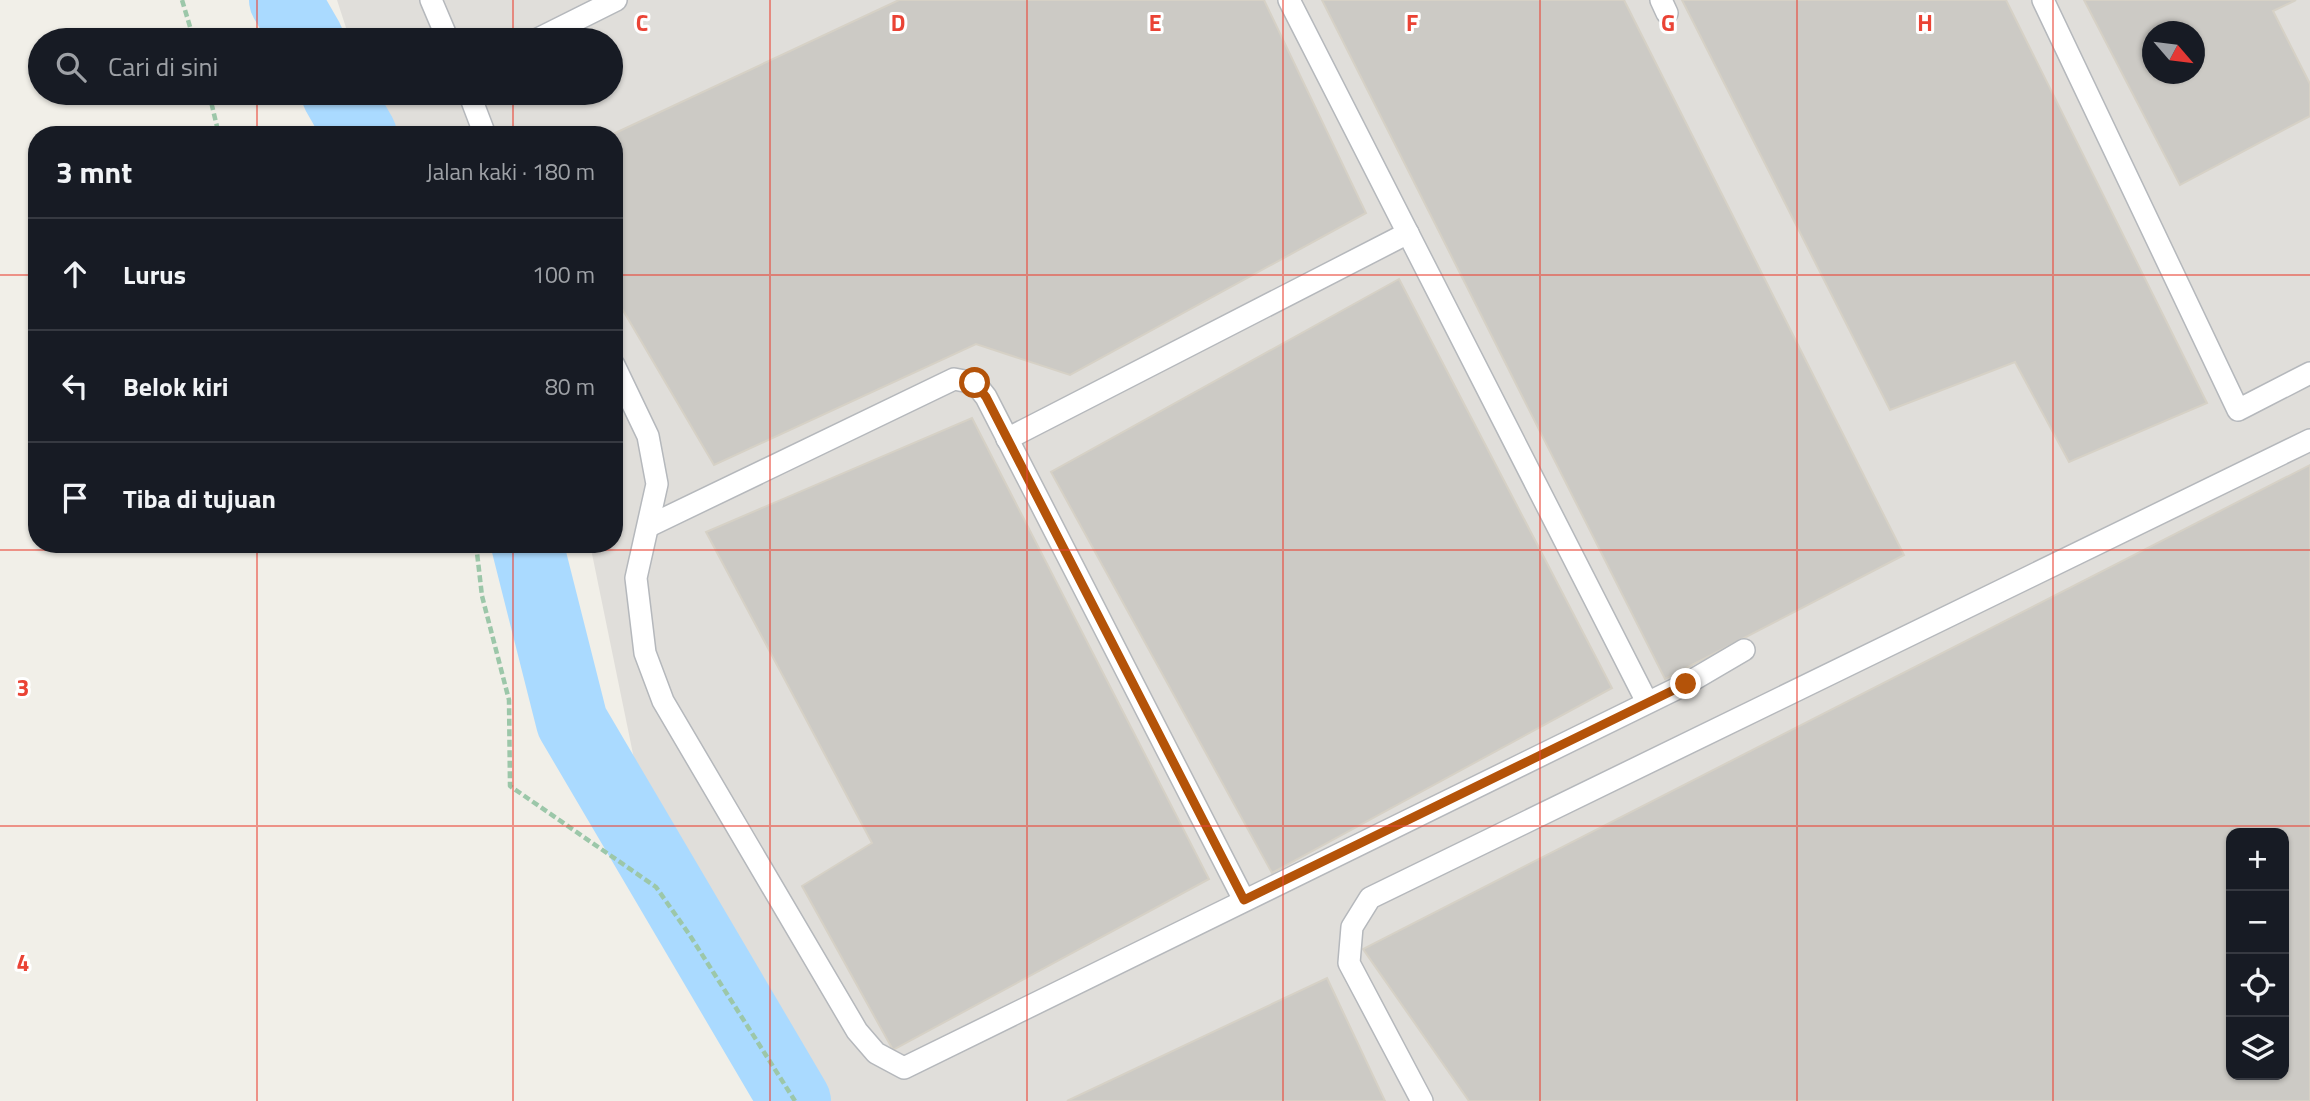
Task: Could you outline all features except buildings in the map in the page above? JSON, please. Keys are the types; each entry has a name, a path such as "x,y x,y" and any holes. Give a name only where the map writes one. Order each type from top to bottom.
{"lane":[{"path":"431,0 443,28"},
{"path":"560,28 616,0"},
{"path":"1289,0 1647,702"},
{"path":"2043,0 2238,410 2310,373"},
{"path":"474,105 482,126"},
{"path":"1007,439 1408,233"},
{"path":"649,526 954,379 975,383 986,397 1244,900"},
{"path":"623,383 649,436 657,484 636,578 645,653 663,701 857,1031 876,1053 904,1068 1686,684 1744,650"},
{"path":"1422,1101 1349,963 1352,927 1370,898 2310,440"}],"path":[{"path":"182,0 190,28"},
{"path":"212,105 217,126"},
{"path":"477,553 482,596 509,700 510,786 656,887 795,1101"}],"shaded area":[{"path":"337,0 2310,0 2310,1101 825,1101 649,832 592,553 623,553 623,126 387,126 373,105 623,105 623,28 346,28"}],"waterway":[{"path":"285,0 301,28"},
{"path":"344,105 356,126"},
{"path":"529,553 572,722 795,1101"}],"route":[{"path":"975,383 986,397 1244,900 1686,684"}]}
